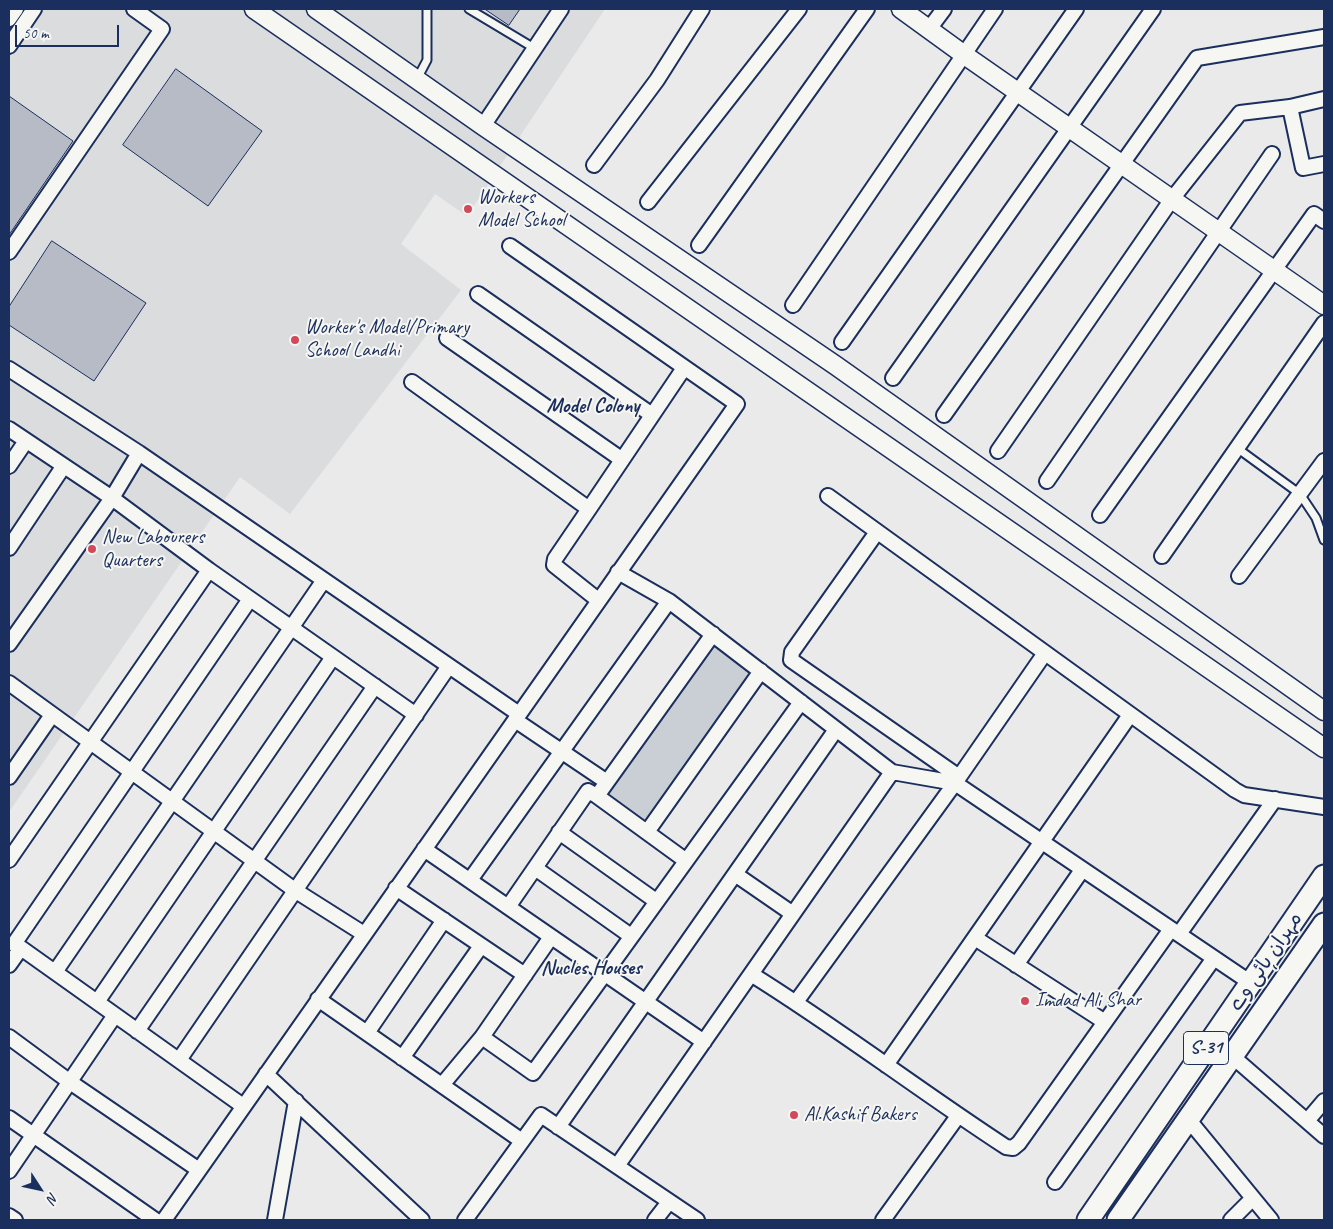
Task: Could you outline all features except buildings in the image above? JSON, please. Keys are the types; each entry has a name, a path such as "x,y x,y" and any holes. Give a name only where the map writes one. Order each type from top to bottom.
{"main road":[{"name":"مہران ہائی وے","path":"1088,1220 1324,876"},
{"name":"مہران ہائی وے","path":"1118,1220 1324,924"}],"street":[{"path":"9,19 16,9"},
{"path":"9,46 34,9"},
{"path":"9,252 162,29 134,9"},
{"path":"254,9 1324,748"},
{"path":"316,9 483,126 835,365 1324,711"},
{"path":"483,126 561,9"},
{"path":"594,164 657,80 702,9"},
{"path":"648,202 800,9"},
{"path":"699,245 867,9"},
{"path":"901,9 1324,305"},
{"path":"929,29 944,9"},
{"path":"793,305 995,9"},
{"path":"842,342 1076,9"},
{"path":"893,378 1153,9"},
{"path":"944,415 1123,165 1196,58 1324,37"},
{"path":"998,451 1172,199 1240,113 1290,107 1324,99"},
{"path":"1290,107 1302,168 1324,164"},
{"path":"1047,481 1272,154"},
{"path":"1100,515 1276,271 1314,214 1324,221"},
{"path":"164,1220 736,404 510,246"},
{"path":"478,294 652,415"},
{"path":"1162,556 1324,323"},
{"path":"447,338 621,459"},
{"path":"598,600 554,565 555,559 684,368"},
{"path":"9,369 139,453 449,666 561,751 607,782"},
{"path":"412,382 589,509"},
{"path":"9,429 112,498 209,570 416,715"},
{"path":"9,466 26,441"},
{"path":"9,644 112,498 139,453"},
{"path":"1239,576 1324,461"},
{"path":"9,548 64,467"},
{"path":"828,496 1235,790 1244,795 1324,807"},
{"path":"877,532 792,652 791,660 1042,842 1251,983"},
{"path":"9,860 209,570"},
{"path":"618,572 669,601 836,731 892,772 957,780"},
{"path":"55,972 293,628 324,580"},
{"path":"9,965 14,944 250,599"},
{"path":"470,880 669,601"},
{"path":"597,796 713,634"},
{"path":"796,1002 957,780 1045,653"},
{"path":"96,1002 333,657"},
{"path":"178,1060 449,666"},
{"path":"647,832 761,671"},
{"path":"9,683 256,860 296,891 364,934"},
{"path":"137,1031 375,686"},
{"path":"482,1037 533,1073 605,975 630,936 801,702"},
{"path":"9,777 52,715"},
{"path":"886,1065 1130,715"},
{"path":"558,1127 836,731"},
{"path":"617,1166 892,772"},
{"path":"508,907 588,791 685,860"},
{"path":"751,974 796,1002 958,1116 1006,1147 1013,1148 1019,1143 1105,1022 1275,799"},
{"path":"559,832 656,901"},
{"path":"424,849 704,1042"},
{"path":"535,868 630,936"},
{"path":"1016,965 1082,870"},
{"path":"735,874 793,914"},
{"path":"396,888 525,975"},
{"path":"366,1033 444,920"},
{"path":"442,1085 482,1037 551,937"},
{"path":"975,938 1105,1022"},
{"path":"14,944 244,1106"},
{"path":"402,1058 481,946"},
{"path":"1055,1182 1214,958"},
{"path":"318,999 522,1141"},
{"path":"9,1171 115,1015"},
{"path":"9,1037 70,1082 199,1170"},
{"path":"1232,1056 1324,1136"},
{"path":"266,1074 422,1220"},
{"path":"275,1220 296,1101"},
{"path":"1308,1121 1324,1102"},
{"path":"465,1220 541,1116 697,1220"},
{"path":"883,1220 958,1116"},
{"path":"9,1118 154,1220"},
{"path":"1188,1119 1271,1220"},
{"path":"1231,1220 1253,1198"},
{"path":"655,1220 669,1202"},
{"path":"9,1216 15,1220"}],"lane":[{"path":"417,79 427,60 427,9"},
{"path":"469,9 534,48"},
{"path":"1237,448 1300,494 1316,518 1324,540"}],"shaded area":[{"path":"9,9 605,9 520,136 521,141 518,139 467,216 435,194 401,244 461,290 290,514 240,477 9,812"},
{"path":"715,641 753,671 646,826 601,795"}],"place":[{"name":"Workers Model School","path":"468,209"},
{"name":"Worker's Model/Primary School Landhi","path":"295,340"},
{"name":"New Labourers Quarters","path":"92,549"},
{"name":"Imdad Ali Shar","path":"1025,1001"},
{"name":"Al.Kashif Bakers","path":"794,1115"}],"district":[{"name":"Model Colony","path":"593,406"},
{"name":"Nucles Houses","path":"591,968"}]}
